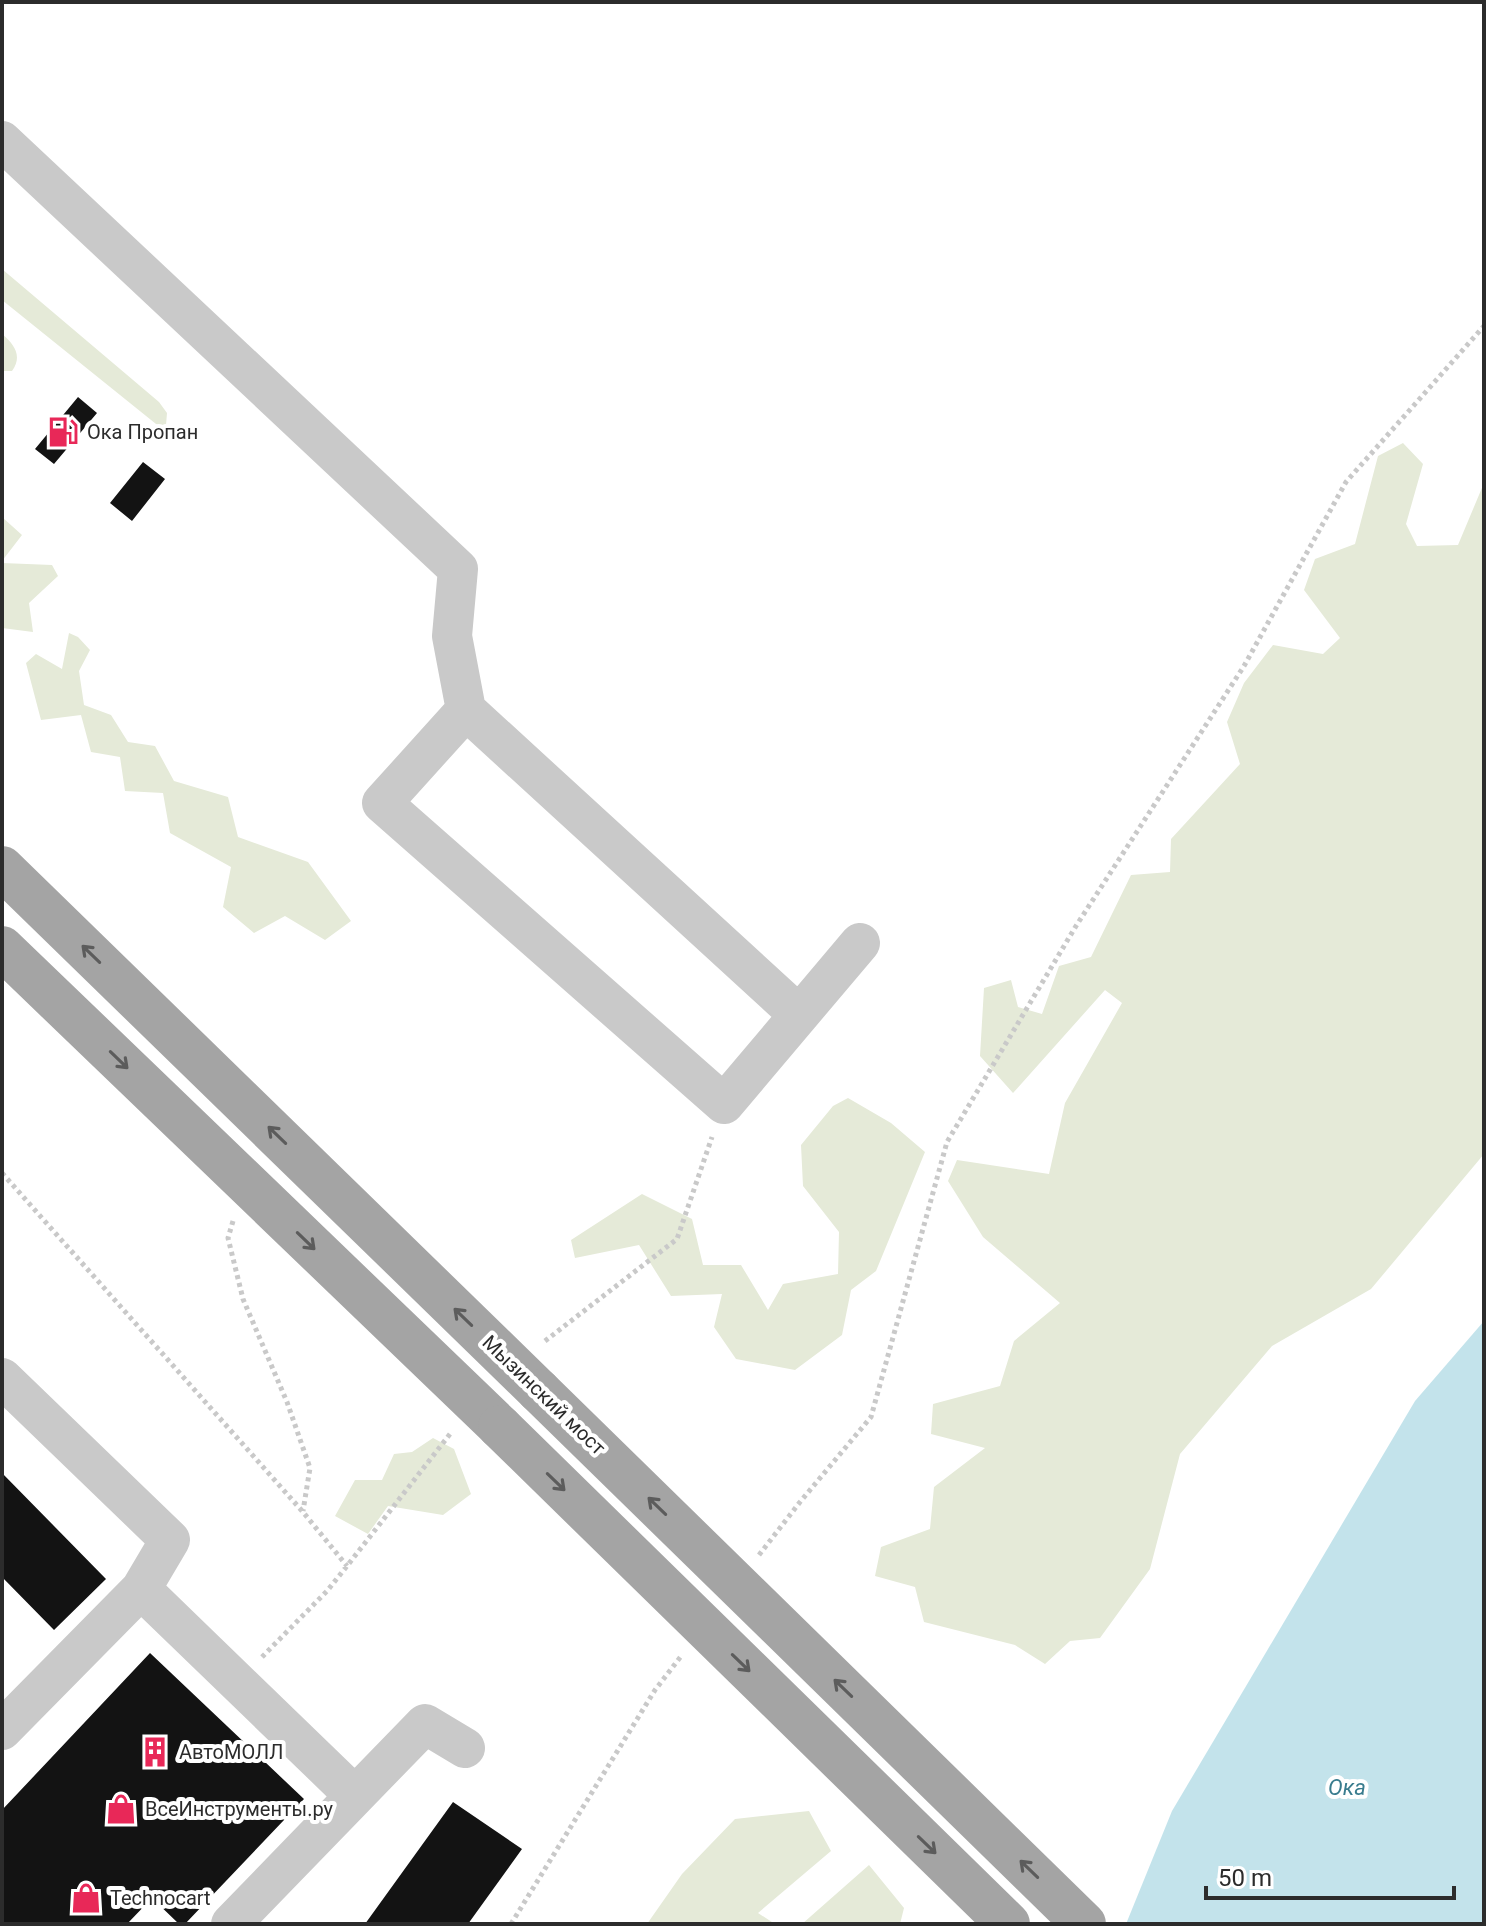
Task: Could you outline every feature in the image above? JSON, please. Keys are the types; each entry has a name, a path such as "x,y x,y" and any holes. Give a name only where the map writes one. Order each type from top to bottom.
{"main road":[{"name":"Мызинский мост","path":"2,868 1084,1924"},
{"path":"2,948 500,1427 1008,1924"}],"lane":[{"path":"2,141 458,569 452,636 466,710 799,1015"},
{"path":"466,710 382,803 724,1104 860,943"},
{"path":"2,1730 141,1589 170,1540 5,1385"},
{"path":"141,1589 355,1796"},
{"path":"231,1924 425,1724 465,1748"}],"path":[{"path":"752,1565 871,1417 947,1142 1076,926 1244,666 1346,482 1484,326"},
{"path":"545,1341 677,1239 724,1104"},
{"path":"2,1173 303,1512 347,1566"},
{"path":"244,1181 228,1238 243,1299 287,1402 310,1468 303,1512"},
{"path":"237,1682 327,1591 450,1434"},
{"path":"511,1924 655,1690 684,1653"}],"green space":[{"path":"2,269 159,402 167,413 166,425 161,428 2,300"},
{"path":"2,334 16,351 17,360 12,371 2,371"},
{"path":"1403,443 1423,464 1406,524 1417,546 1458,545 1484,483 1484,1154 1371,1289 1272,1346 1180,1454 1150,1569 1100,1638 1070,1641 1045,1664 1015,1645 924,1622 915,1587 875,1576 881,1547 930,1529 934,1487 985,1448 931,1434 933,1404 1000,1386 1014,1341 1060,1303 983,1237 948,1181 957,1160 1049,1174 1065,1103 1122,1003 1105,990 1013,1093 980,1056 984,988 1011,980 1018,1007 1042,1014 1059,966 1091,957 1131,875 1170,872 1171,839 1240,764 1227,722 1244,683 1273,645 1323,654 1340,638 1304,590 1315,559 1355,544 1378,456"},
{"path":"2,517 22,535 2,561"},
{"path":"2,563 52,565 58,576 29,603 33,632 2,628"},
{"path":"69,633 78,637 90,650 79,671 84,705 111,715 128,742 155,746 174,781 228,797 238,837 308,862 351,921 325,940 285,916 254,933 223,907 231,867 170,833 163,793 125,791 120,757 91,752 81,715 41,720 26,663 36,654 62,669"},
{"path":"848,1098 891,1123 925,1152 876,1271 851,1290 842,1335 795,1370 736,1359 714,1327 722,1294 671,1296 639,1245 575,1258 571,1240 642,1194 692,1219 703,1265 741,1265 768,1310 783,1284 838,1274 839,1232 803,1186 801,1145 833,1106"},
{"path":"433,1438 454,1449 471,1494 443,1515 388,1506 368,1534 335,1516 355,1480 382,1480 394,1454 412,1452"},
{"path":"809,1811 831,1851 758,1913 775,1924 647,1924 682,1874 735,1819"},
{"path":"869,1865 904,1908 900,1924 802,1924"}],"water":[{"name":"Ока","path":"1484,1321 1484,1924 1126,1924 1172,1811 1415,1401"}],"building":[{"path":"78,397 97,413 54,464 35,449"},
{"path":"143,462 165,479 132,521 110,503"},
{"path":"2,1473 106,1579 54,1630 2,1577"},
{"name":"АвтоМОЛЛ","path":"150,1653 304,1799 185,1924 179,1924 152,1898 127,1924 2,1924 2,1810"},
{"path":"453,1802 522,1849 468,1924 365,1924"}],"place":[{"name":"Ока Пропан","path":"63,432"},
{"name":"АвтоМОЛЛ","path":"155,1752"},
{"name":"ВсеИнструменты.ру","path":"121,1809"},
{"name":"Technocart","path":"86,1898"}]}
